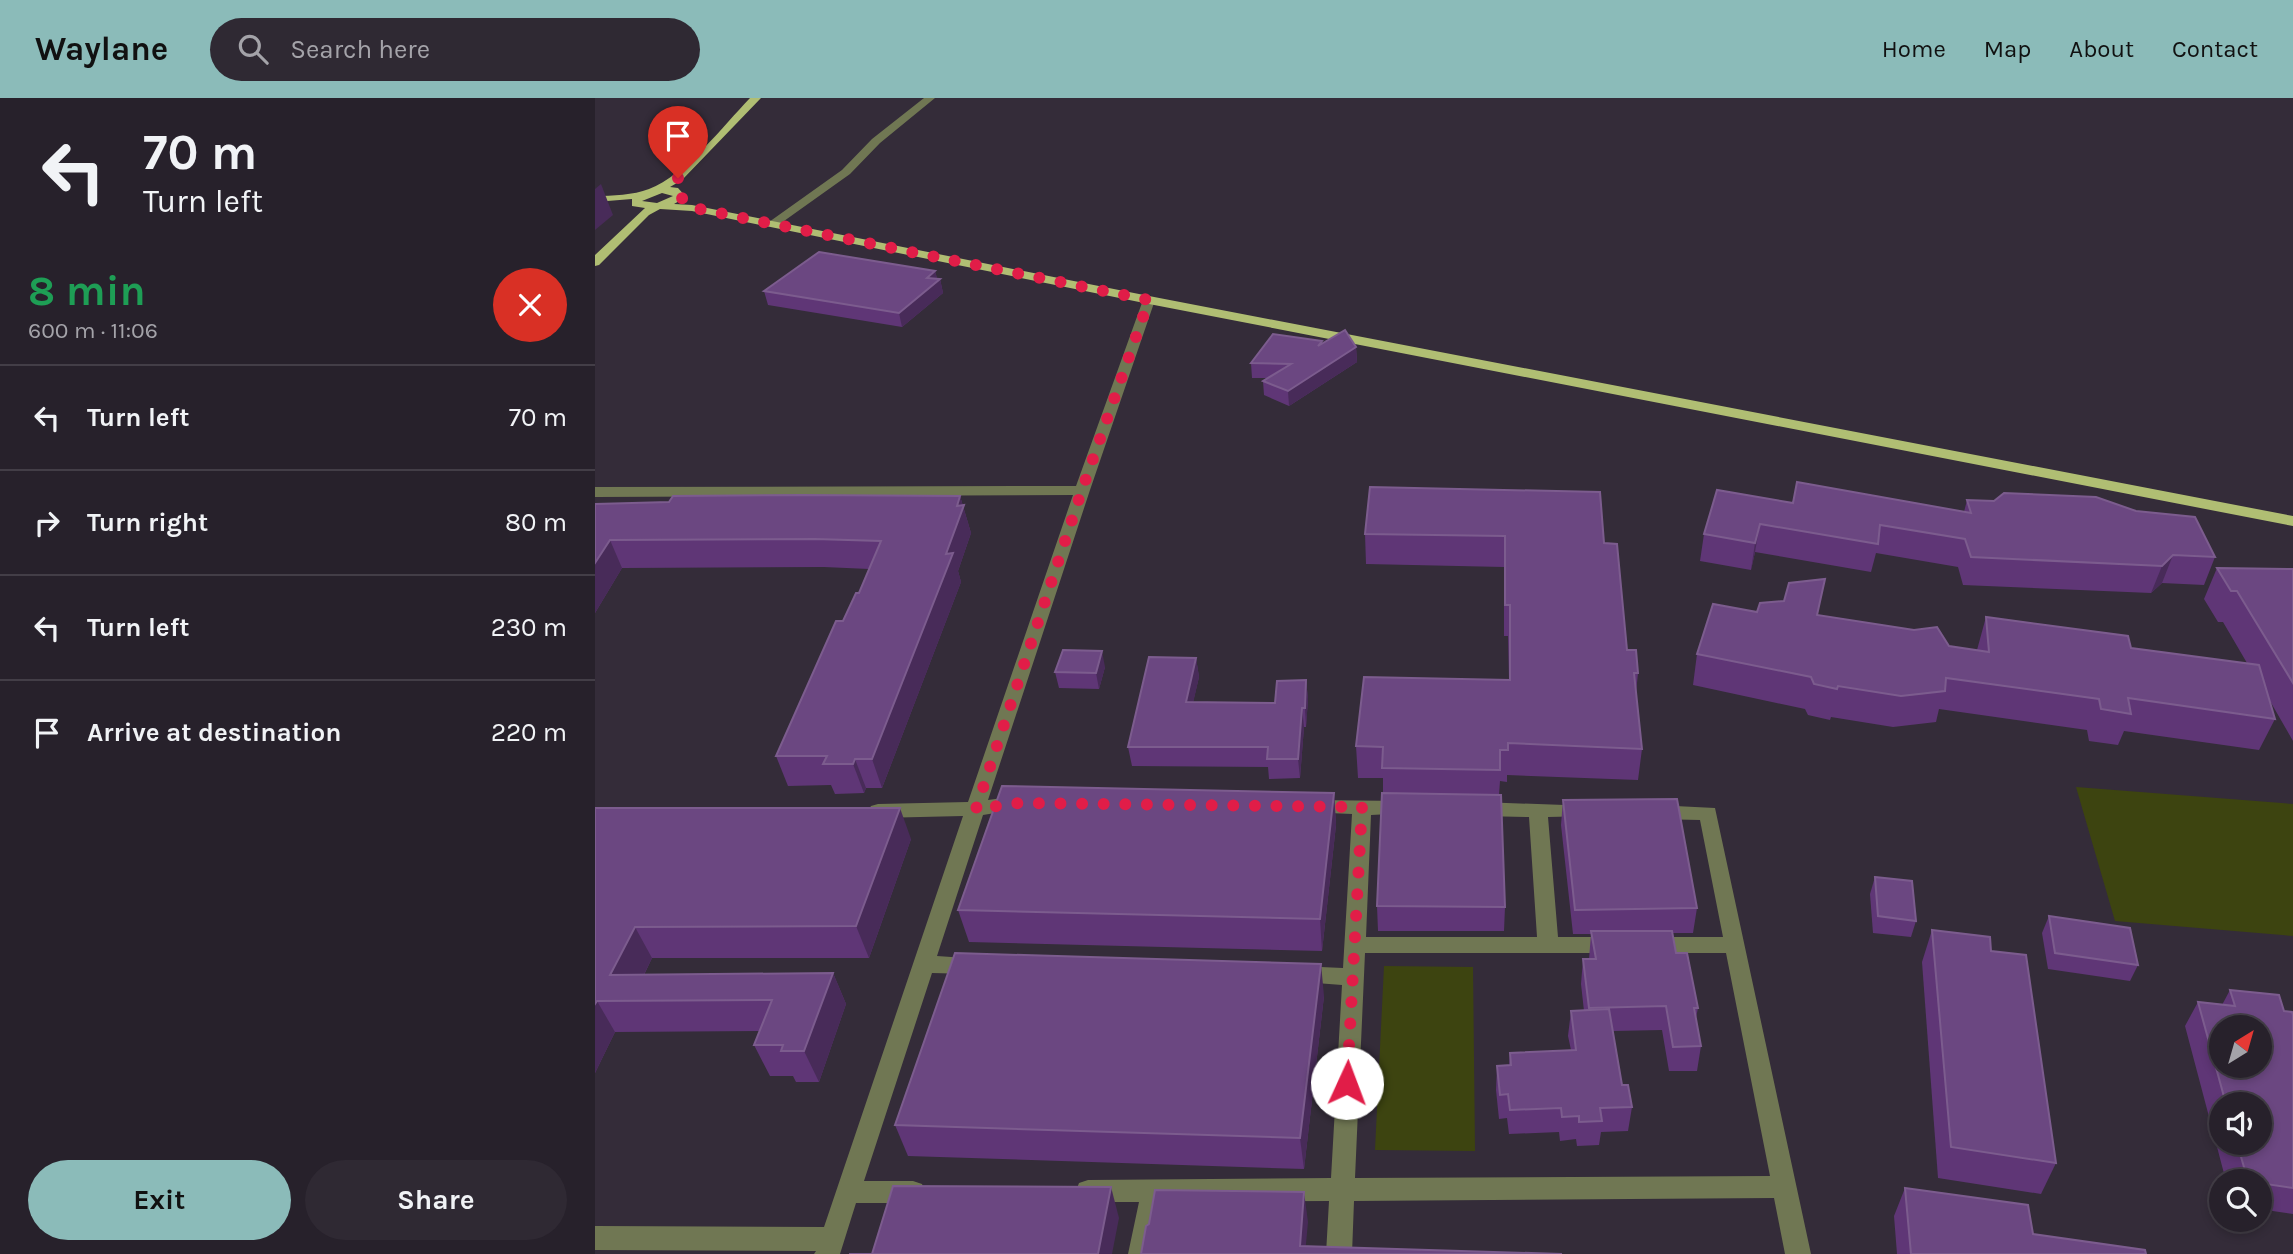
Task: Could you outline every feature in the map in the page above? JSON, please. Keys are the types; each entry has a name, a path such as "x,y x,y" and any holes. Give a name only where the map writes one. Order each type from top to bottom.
{"main road":[{"path":"595,262 640,214 635,201 678,178 756,98"},
{"path":"678,178 679,194"},
{"path":"600,199 668,189 699,209"},
{"path":"636,220 679,194"},
{"path":"600,199 638,205 699,209 1149,300 2293,521"}],"street":[{"path":"773,224 846,172 876,141 930,98"},
{"path":"595,1238 829,1247 1082,490 1149,300"},
{"path":"595,492 1082,490"},
{"path":"865,811 976,809 1034,803"},
{"path":"1293,807 1416,808"},
{"path":"1339,1254 1362,807"},
{"path":"1457,809 1604,811"},
{"path":"1538,810 1548,945"},
{"path":"1630,812 1708,813 1798,1254"},
{"path":"1354,945 1735,945"},
{"path":"923,964 993,966"},
{"path":"1283,975 1352,977"},
{"path":"1069,1192 1785,1187"},
{"path":"1141,1254 1153,1191"},
{"path":"846,1192 930,1192"}],"green space":[{"path":"2076,787 2293,804 2293,936 2115,921"},
{"path":"1384,966 1473,967 1475,1151 1375,1150"}],"building":[{"path":"819,252 935,271 927,278 940,279 899,313 764,291"},
{"path":"1345,330 1356,347 1288,391 1263,381 1291,364 1251,363 1273,334 1322,341 1318,346"},
{"path":"1797,482 1971,513 1967,500 1994,501 2004,493 2096,497 2136,511 2195,517 2215,557 2173,555 2162,566 1971,557 1965,539 1880,525 1878,544 1760,524 1755,543 1704,534 1717,490 1793,503"},
{"path":"1370,487 1600,492 1604,543 1617,544 1627,650 1636,650 1638,673 1634,673 1642,749 1508,743 1508,750 1500,750 1500,770 1382,768 1383,747 1356,746 1364,677 1510,680 1510,605 1505,605 1505,536 1365,534"},
{"path":"673,496 960,496 957,506 964,505 946,554 953,553 872,759 855,759 853,764 823,764 827,756 776,756 836,621 843,621 856,593 859,593 881,541 610,540 595,563 595,504 669,502"},
{"path":"2217,568 2293,569 2293,683 2237,591 2231,591"},
{"path":"1825,579 1817,615 1914,630 1937,627 1949,646 1989,652 1986,617 2128,636 2131,648 2259,665 2275,719 2128,698 2131,714 2101,709 2099,699 1946,678 1945,691 1901,696 1838,686 1837,689 1814,684 1811,677 1697,654 1713,604 1757,612 1760,603 1784,601 1789,583"},
{"path":"1063,650 1102,651 1096,673 1055,672"},
{"path":"1149,657 1196,658 1186,702 1275,703 1277,681 1306,680 1298,759 1267,759 1268,747 1128,747"},
{"path":"1002,786 1334,793 1320,919 958,910"},
{"path":"1382,793 1501,795 1505,907 1377,906"},
{"path":"1677,799 1697,908 1575,910 1563,800"},
{"path":"595,808 900,808 856,926 635,927 610,975 833,973 804,1051 781,1051 783,1045 754,1045 772,1000 597,1001 595,1004"},
{"path":"1875,877 1912,881 1916,921 1878,916"},
{"path":"2049,916 2130,928 2138,965 2055,953"},
{"path":"1932,930 1990,937 1991,951 2026,955 2056,1163 1951,1147"},
{"path":"1591,931 1672,931 1676,953 1687,953 1698,1008 1694,1008 1701,1046 1673,1047 1666,1006 1589,1008 1583,959 1596,959"},
{"path":"955,953 1321,964 1300,1138 895,1125"},
{"path":"2230,990 2279,995 2284,1011 2292,1012 2293,1188 2272,1185 2272,1169 2245,1169 2240,1155 2272,1155 2272,1092 2223,1092 2219,1078 2272,1078 2272,1015 2209,1015 2209,1042 2198,1002 2235,1006"},
{"path":"1609,1009 1622,1085 1628,1085 1632,1107 1600,1108 1602,1121 1579,1122 1579,1116 1562,1117 1561,1108 1510,1110 1508,1094 1500,1095 1497,1066 1511,1065 1510,1053 1576,1050 1571,1011"},
{"path":"893,1186 1111,1187 1098,1254 872,1254"},
{"path":"1905,1188 2028,1205 2033,1234 2145,1250 2146,1254 1911,1254"},
{"path":"1155,1190 1304,1192 1300,1246 1562,1254 1141,1254"}],"route":[{"path":"678,178 680,197 687,204 699,209 1149,300 1082,490 976,809 1020,803 1362,807 1347,1083"}]}
